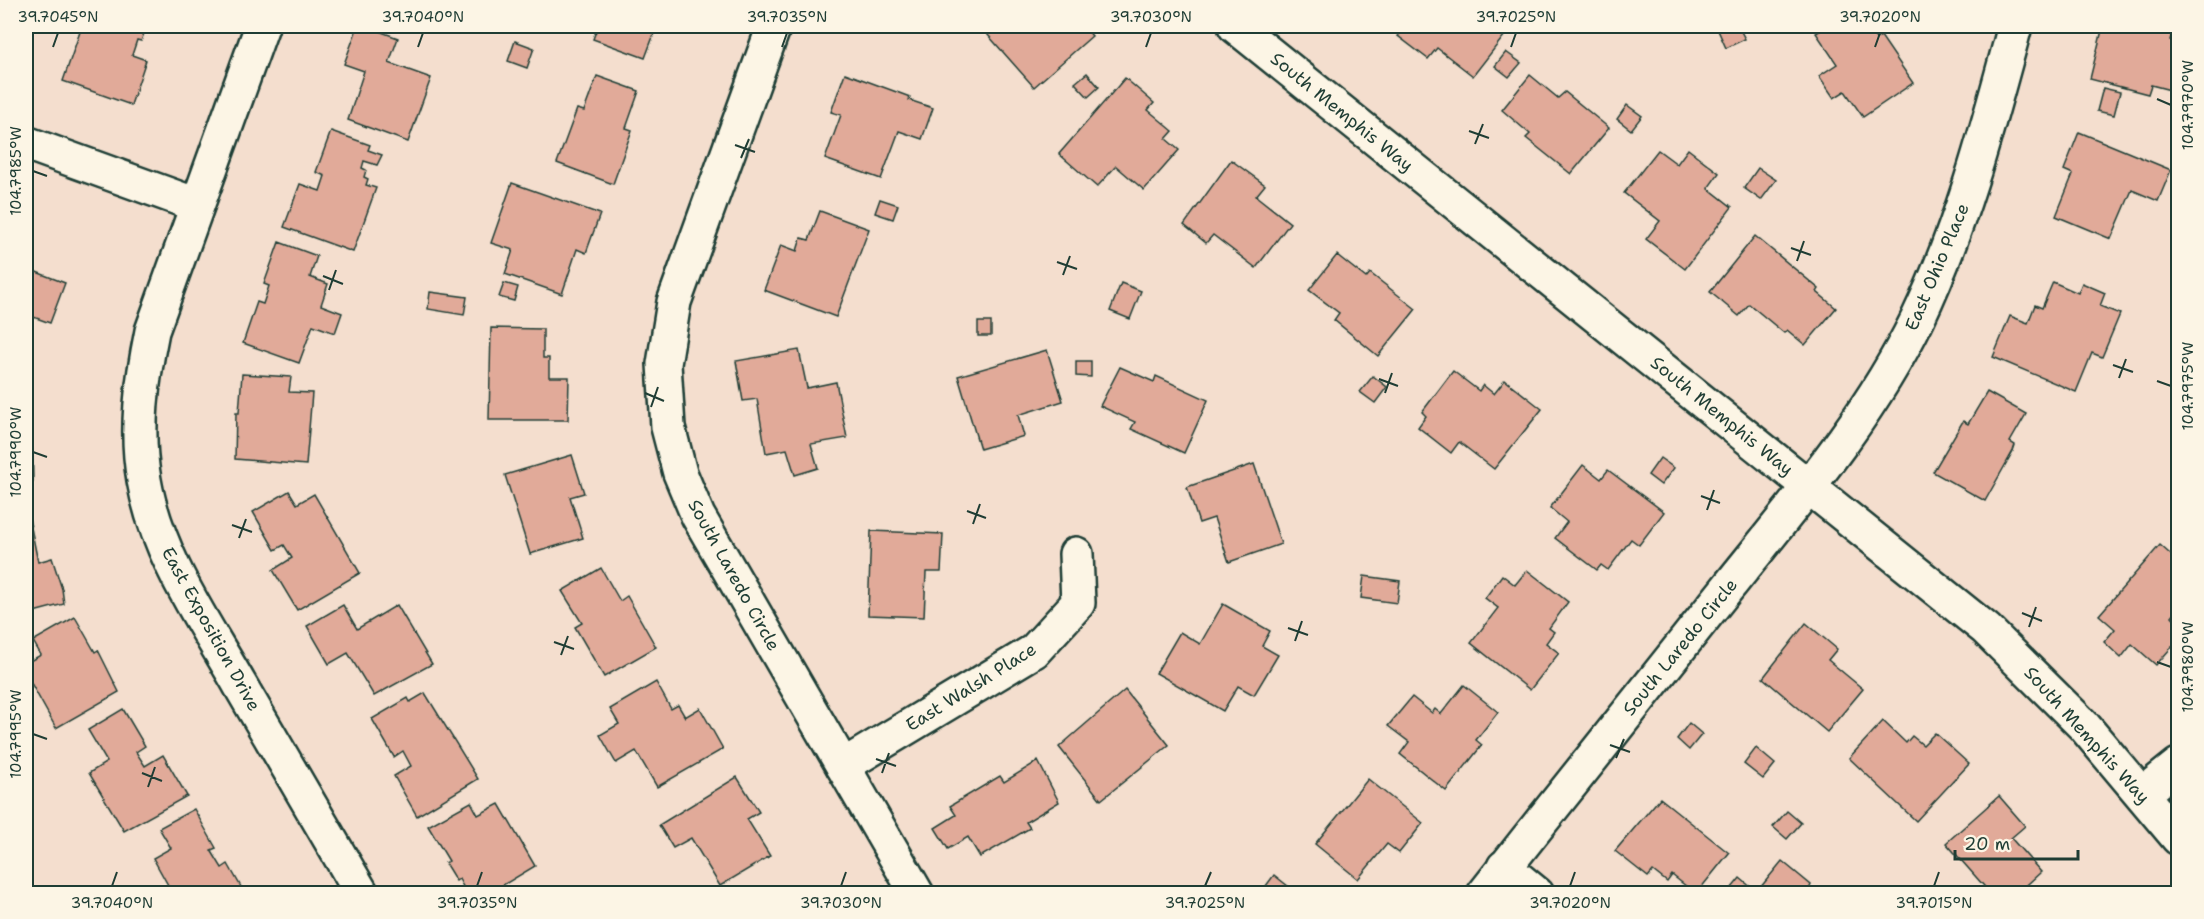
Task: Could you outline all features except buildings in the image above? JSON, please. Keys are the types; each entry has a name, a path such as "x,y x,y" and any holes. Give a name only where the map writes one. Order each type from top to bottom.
{"street":[{"name":"East Exposition Drive","path":"262,26 152,331 142,379 139,430 144,480 156,529 182,585 362,894"},
{"name":"South Laredo Circle","path":"774,26 674,302 664,364 668,427 680,472 698,516 917,894"},
{"name":"South Memphis Way","path":"1235,26 1986,629 2084,726 2178,838"},
{"name":"East Ohio Place","path":"1809,486 1840,447 1917,320 1956,230 1986,136 2014,26"},
{"path":"26,143 197,205"},
{"name":"South Laredo Circle","path":"1484,894 1809,486"},
{"name":"East Walsh Place","path":"843,766 1034,651 1078,603 1076,554"},
{"path":"2142,795 2178,765"},
{"path":"1504,867 1537,894"}]}
